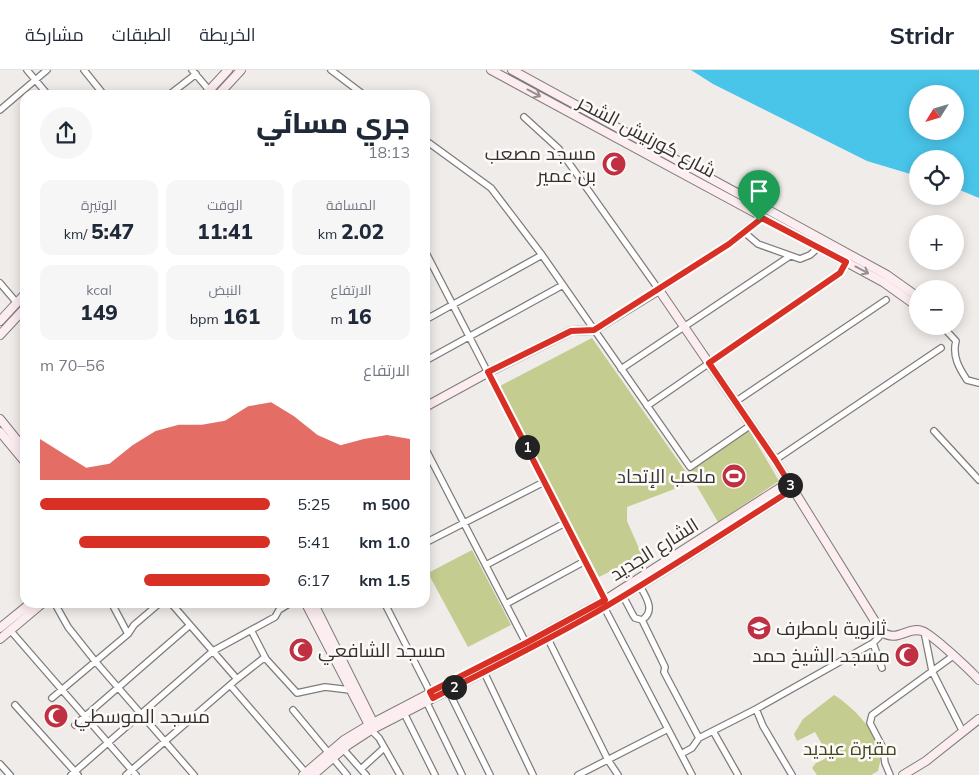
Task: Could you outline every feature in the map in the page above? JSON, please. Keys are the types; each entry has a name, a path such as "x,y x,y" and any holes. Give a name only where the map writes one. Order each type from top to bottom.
{"street":[{"path":"27,70 44,90"},
{"path":"23,90 47,70"},
{"path":"84,70 100,90"},
{"path":"210,90 228,70"},
{"path":"223,90 241,70"},
{"path":"330,70 357,90"},
{"name":"شارع كورنيش الشحر","path":"512,70 887,275 909,291"},
{"name":"شارع كورنيش الشحر","path":"494,71 883,282 909,301"},
{"path":"174,90 194,72 205,90"},
{"path":"0,110 20,93"},
{"path":"524,117 559,148 684,327 775,460 881,631 886,635 892,636 914,630 924,631 979,680"},
{"path":"430,144 490,188 542,255 690,467 751,425"},
{"path":"680,172 684,164"},
{"path":"430,404 488,372 571,331 594,330 658,290 762,218"},
{"path":"744,232 758,244 800,259 810,255 819,247"},
{"path":"430,317 542,255"},
{"path":"621,369 790,256"},
{"path":"430,260 566,522 692,775"},
{"path":"647,406 840,273 846,262"},
{"path":"0,282 17,303"},
{"path":"430,358 563,285"},
{"path":"0,320 20,300"},
{"path":"735,402 886,300"},
{"path":"0,335 20,313"},
{"path":"950,335 956,342 954,350 961,371 967,380 979,383"},
{"path":"775,460 941,348"},
{"path":"0,419 20,444"},
{"path":"934,431 979,480"},
{"path":"0,432 20,456"},
{"path":"430,458 526,643"},
{"path":"430,541 544,482"},
{"name":"الشارع الجديد","path":"330,756 343,749 372,726 404,713 526,643 623,596 791,486"},
{"name":"الشارع الجديد","path":"308,774 372,726 548,639 791,486"},
{"path":"486,565 566,522"},
{"path":"506,604 585,561"},
{"path":"640,586 650,608 649,614 642,620"},
{"path":"623,596 635,618 642,620 665,667 664,672 700,738"},
{"path":"0,628 25,608"},
{"path":"0,639 37,608"},
{"path":"57,608 68,627 95,661 194,775"},
{"path":"114,608 128,634"},
{"path":"52,698 128,634 134,625 154,608"},
{"path":"175,608 237,679"},
{"path":"15,704 75,774 214,651 275,616 282,608"},
{"path":"308,608 350,690 400,775"},
{"path":"316,608 372,726"},
{"path":"387,608 430,697 462,775"},
{"path":"75,725 190,625"},
{"path":"10,630 134,773"},
{"path":"251,630 265,657 297,693 325,686 350,690"},
{"path":"681,754 692,748 700,738 756,709 873,643 879,637 881,631"},
{"path":"924,631 932,671 961,733"},
{"path":"548,639 608,760 618,775"},
{"path":"873,643 882,668"},
{"path":"890,775 885,763 883,748 870,719 876,712 953,656"},
{"path":"126,775 134,773 165,741 265,657"},
{"path":"962,664 979,684"},
{"path":"484,672 533,775"},
{"path":"230,685 308,774"},
{"path":"448,690 490,775"},
{"path":"756,709 763,726 792,775"},
{"path":"293,710 347,775"},
{"path":"404,713 435,775"},
{"path":"903,775 926,761 979,719"},
{"path":"961,733 979,723"},
{"path":"578,775 668,729"},
{"path":"713,731 738,775"},
{"path":"361,770 384,748"},
{"path":"343,749 366,775"},
{"path":"0,764 10,775"},
{"path":"183,775 189,770"}],"green space":[{"path":"592,338 693,482 627,507 627,521 642,555 599,577 500,386"},
{"name":"ملعب الإتحاد","path":"749,430 779,481 718,522 688,471"},
{"path":"472,550 511,625 468,647 430,577 430,572"},
{"name":"مقبرة عيديد","path":"834,695 864,721 876,738 881,759 878,771 871,775 817,775 812,768 816,763 825,759 823,746 815,732 797,741 794,734 803,719"}],"water":[{"path":"691,70 979,70 979,198 964,192 964,150 909,150 909,174 867,161 713,84"}],"place":[{"name":"مسجد مصعب بن عمير","path":"614,164"},
{"name":"ملعب الإتحاد","path":"734,476"},
{"name":"ثانوية بامطرف","path":"759,628"},
{"name":"مسجد الشافعي","path":"301,650"},
{"name":"مسجد الشيخ حمد","path":"907,655"},
{"name":"مسجد الموسطي","path":"56,716"}],"route":[{"path":"762,218 846,262 840,273 709,363 793,489 604,607 530,649 433,698 430,692 605,600 488,372 571,331 594,330 729,244 759,221 762,218"}]}
